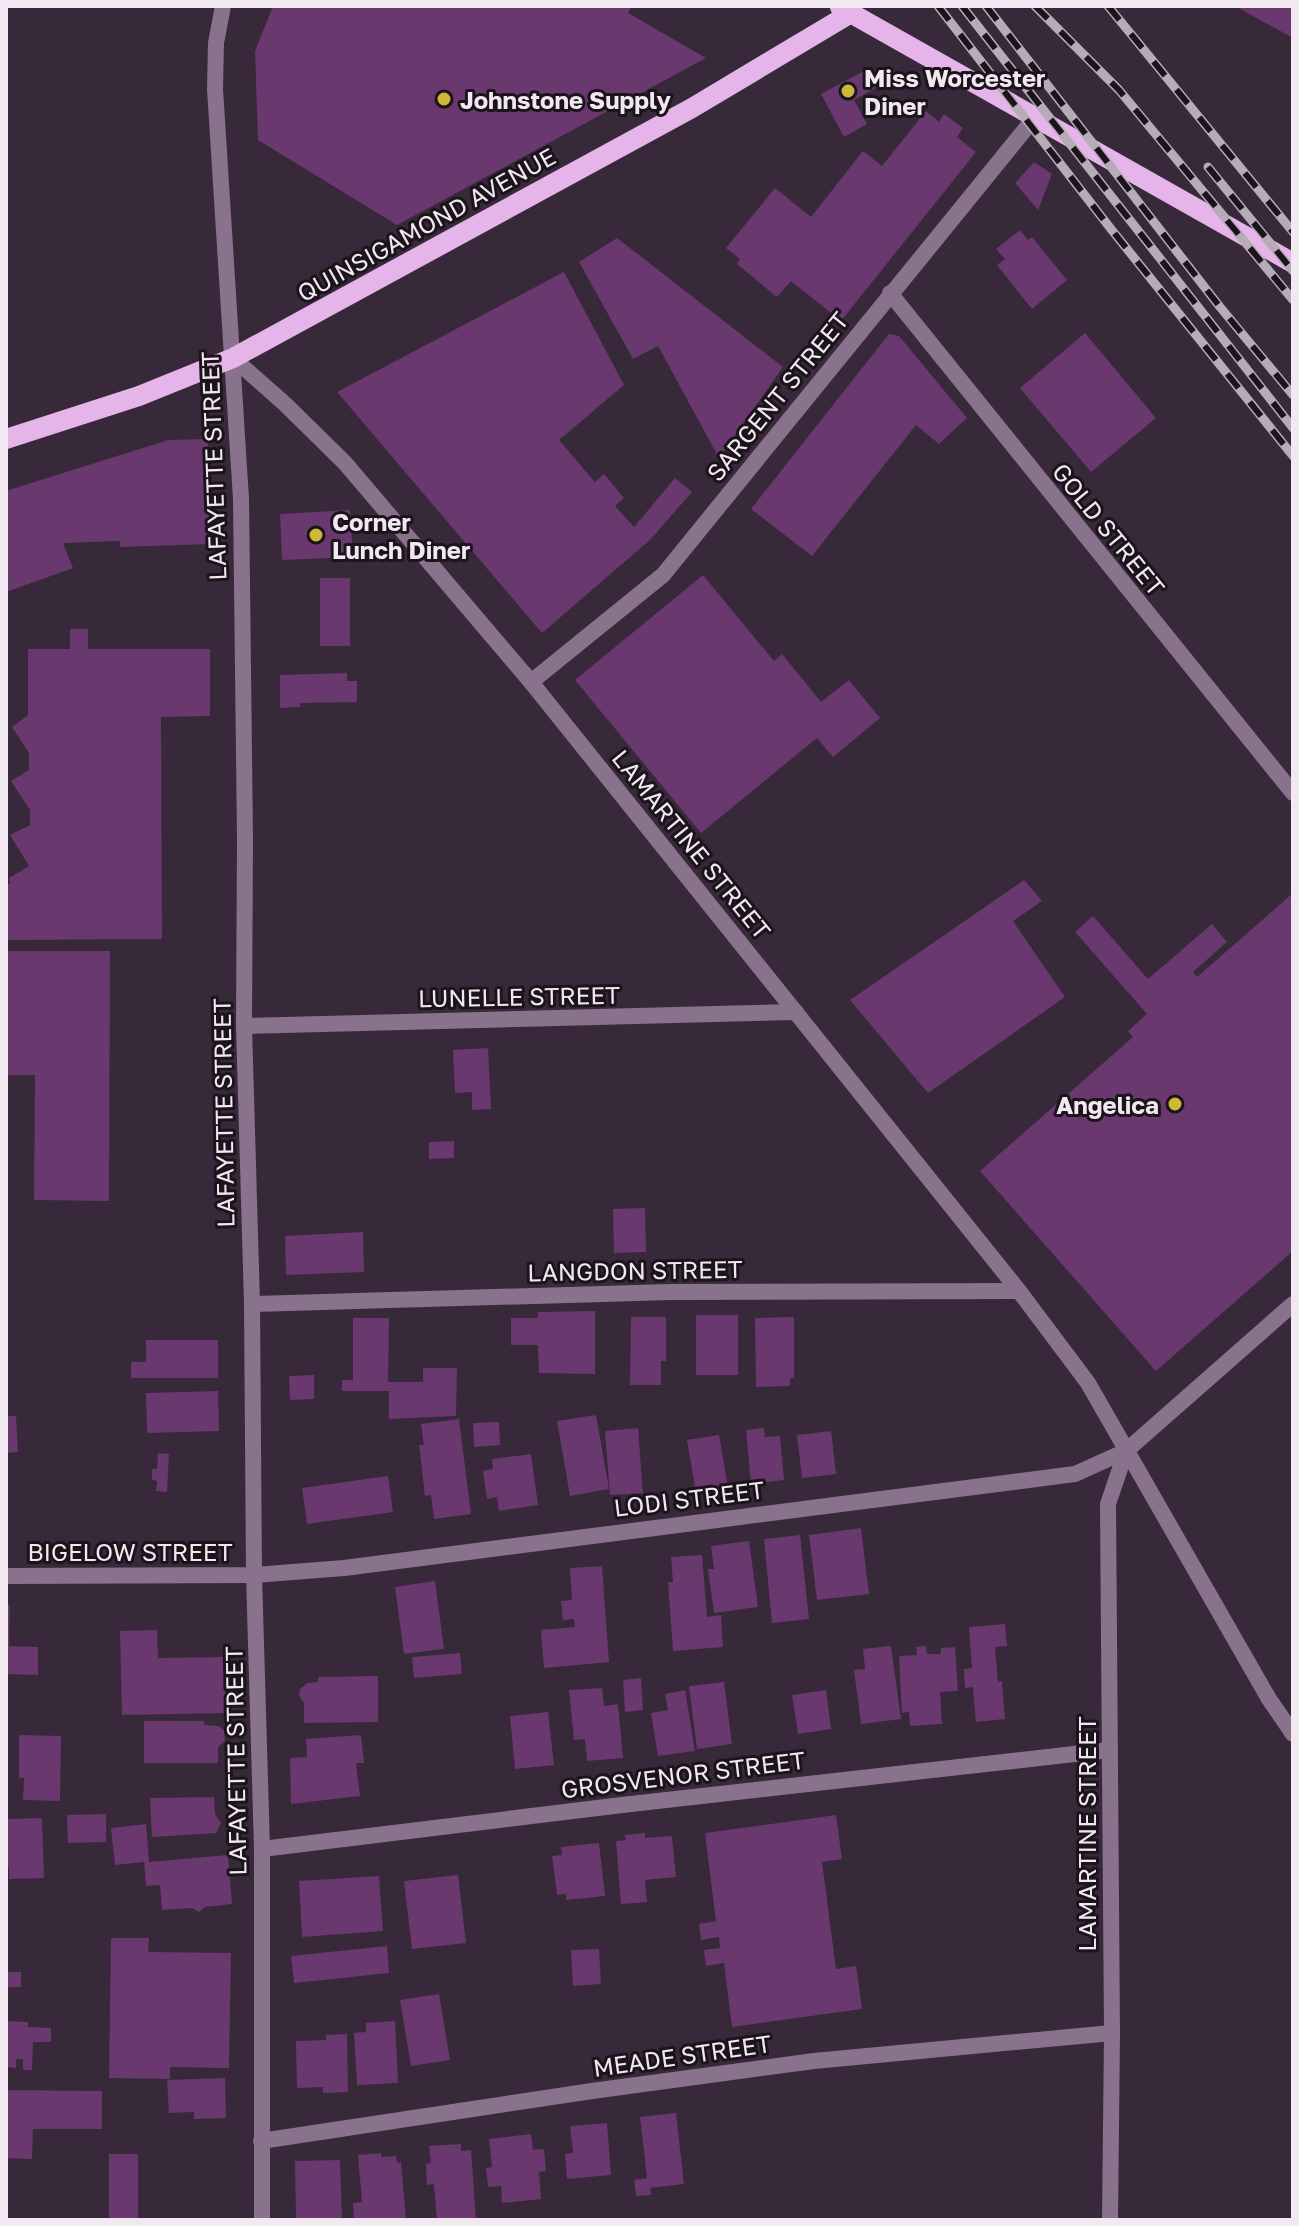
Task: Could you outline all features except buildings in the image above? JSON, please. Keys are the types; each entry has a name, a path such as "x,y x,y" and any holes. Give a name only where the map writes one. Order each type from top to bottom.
{"main road":[{"name":"QUINSIGAMOND AVENUE","path":"6,439 139,396 233,358 692,108 844,10"},
{"path":"844,10 1293,263"}],"street":[{"name":"LAFAYETTE STREET","path":"223,6 216,43 215,89 241,499 244,1026 262,1849 262,2220"},
{"name":"SARGENT STREET","path":"531,682 663,575 1036,116"},
{"name":"GOLD STREET","path":"890,293 1293,793"},
{"name":"LAMARTINE STREET","path":"233,358 275,394 345,463 531,682 1019,1291 1088,1383 1269,1699 1293,1734"},
{"name":"LUNELLE STREET","path":"244,1026 796,1012"},
{"name":"LANGDON STREET","path":"252,1304 671,1292 1019,1291"},
{"path":"1126,1451 1293,1304"},
{"name":"LAMARTINE STREET","path":"1110,2220 1112,2033 1108,1504 1126,1451"},
{"name":"LODI STREET","path":"254,1575 344,1568 1075,1474 1126,1451"},
{"name":"BIGELOW STREET","path":"6,1576 254,1575"},
{"name":"GROSVENOR STREET","path":"262,1849 607,1806 1110,1750"},
{"name":"MEADE STREET","path":"261,2141 814,2061 1112,2033"}],"railway":[{"path":"938,6 1293,456"},
{"path":"962,6 1293,428"},
{"path":"986,6 1220,307 1293,395"},
{"path":"1035,6 1119,90 1293,300"},
{"path":"1108,6 1293,232"},
{"path":"1208,167 1293,271"}],"place":[{"name":"Miss Worcester Diner","path":"848,91"},
{"name":"Johnstone Supply","path":"444,99"},
{"name":"Corner Lunch Diner","path":"316,535"},
{"name":"Angelica","path":"1175,1104"}]}
